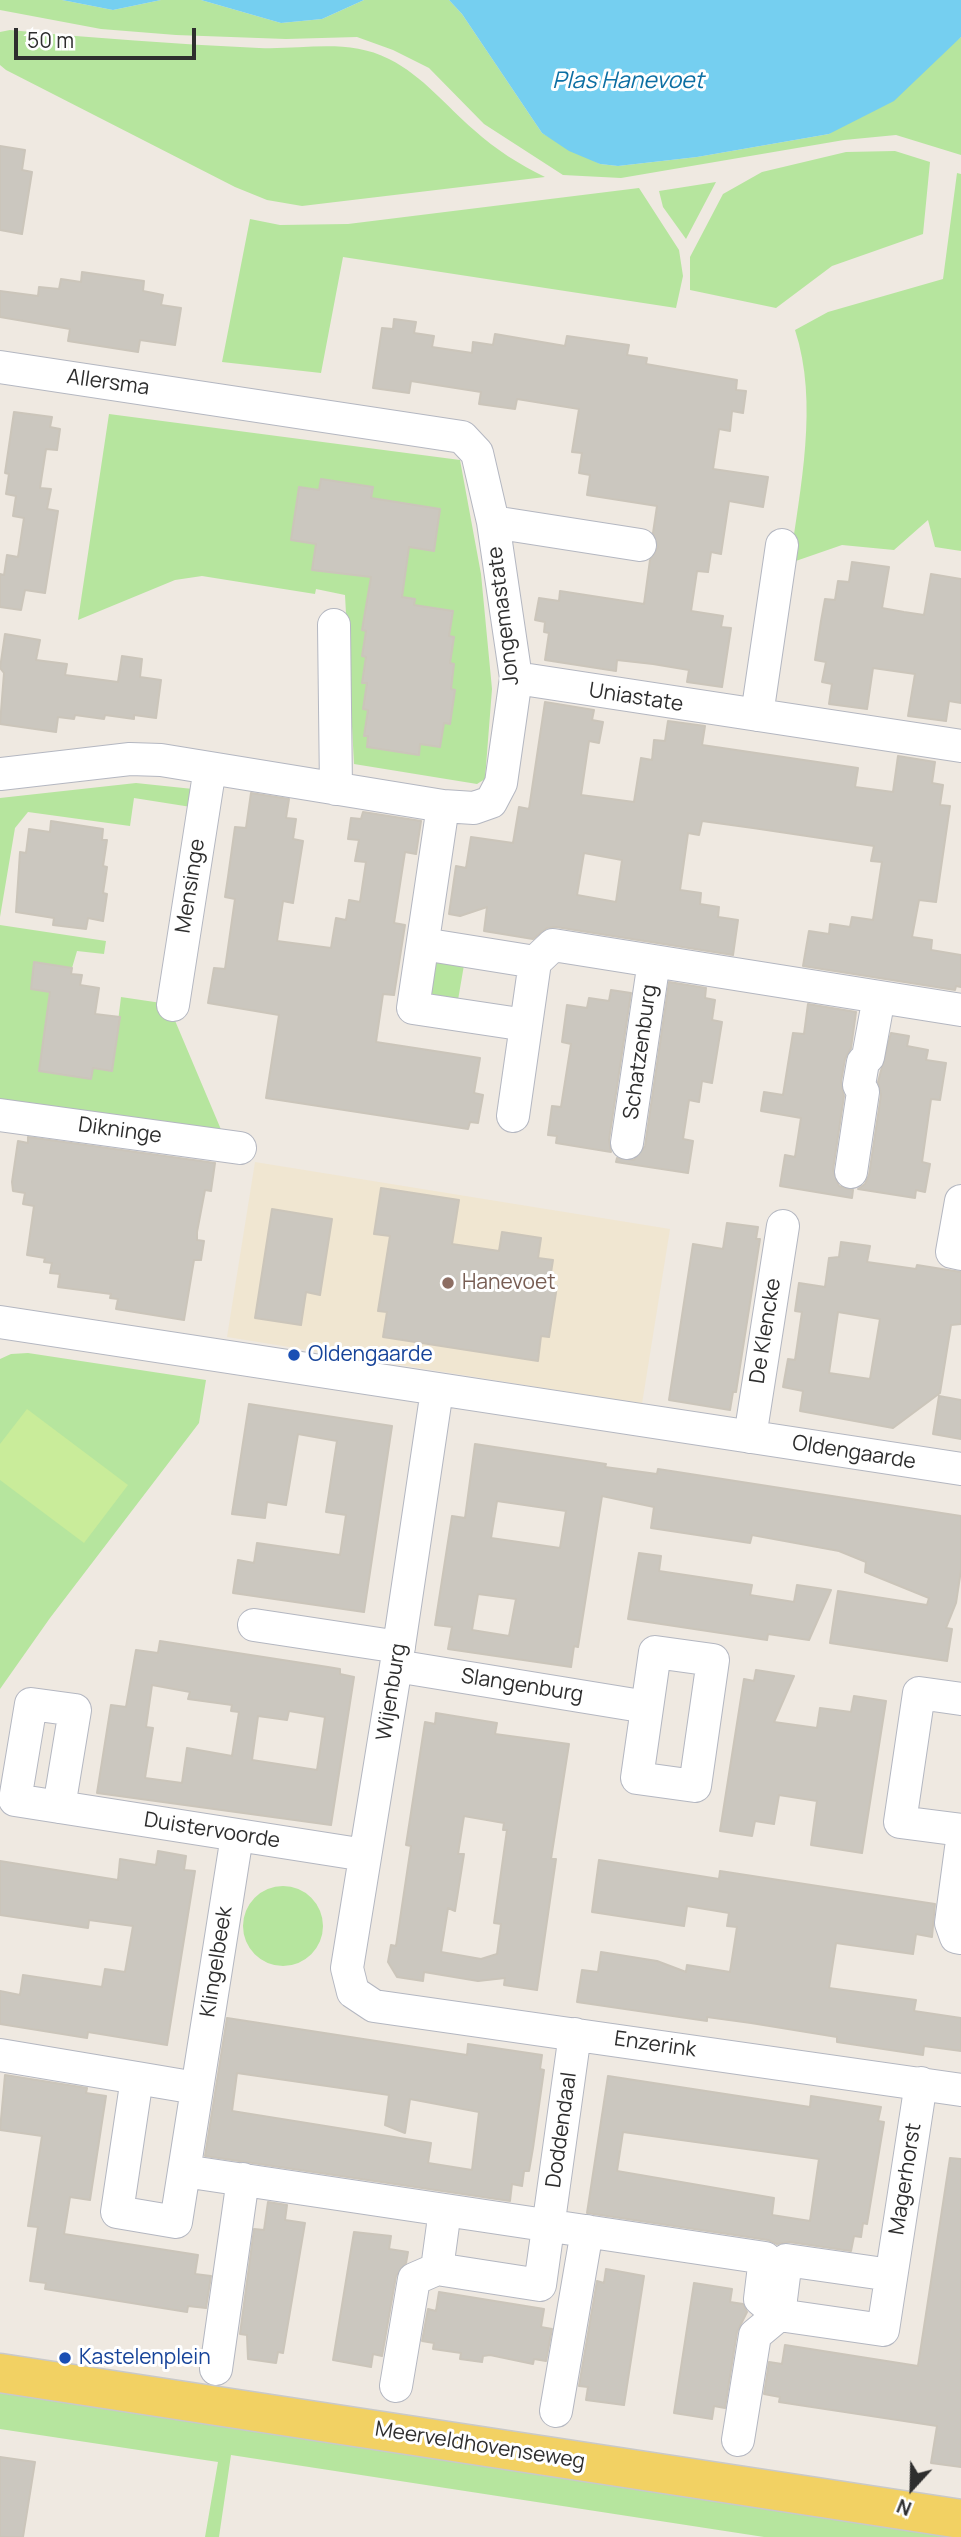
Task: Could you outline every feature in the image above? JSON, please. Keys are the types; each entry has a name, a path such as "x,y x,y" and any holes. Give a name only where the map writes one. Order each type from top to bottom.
{"main road":[{"name":"Meerveldhovenseweg","path":"0,2373 961,2519"}],"street":[{"name":"Allersma","path":"0,367 216,398"},
{"name":"Jongemastate","path":"0,774 130,759 209,768 443,806 474,808 491,802 501,783 516,678 493,522 477,453 462,437 216,398"},
{"name":"Jongemastate","path":"493,522 640,545"},
{"path":"757,715 782,545"},
{"path":"334,625 336,789"},
{"name":"Uniastate","path":"516,678 961,746"},
{"name":"Mensinge","path":"173,1004 209,768"},
{"path":"443,806 413,1008 526,1025"},
{"path":"423,944 535,962 513,1116"},
{"name":"Schatzenburg","path":"535,962 553,945 961,1010"},
{"name":"Schatzenburg","path":"627,1143 654,961"},
{"path":"851,1172 863,1093 859,1085 863,1062 868,1057 878,997"},
{"name":"Dikninge","path":"0,1115 240,1148"},
{"path":"957,1253 961,1201"},
{"name":"De Klencke","path":"750,1437 783,1226"},
{"name":"Oldengaarde","path":"0,1322 961,1469"},
{"name":"Wijenburg","path":"353,1992 346,1968 398,1657 437,1390"},
{"name":"Slangenburg","path":"254,1625 647,1707"},
{"path":"961,1699 919,1693 900,1822 961,1830"},
{"name":"Duistervoorde","path":"59,1807 365,1855"},
{"name":"Klingelbeek","path":"137,2078 117,2213 176,2222 237,1836"},
{"path":"961,1848 951,1923 956,1937 961,1938"},
{"name":"Enzerink","path":"353,1992 374,2006 961,2090"},
{"name":"Doddendaal","path":"437,2269 540,2285 576,2034"},
{"path":"0,2055 196,2088"},
{"name":"Magerhorst","path":"779,2315 883,2330 921,2083"},
{"path":"184,2171 765,2258 760,2299 779,2315"},
{"path":"216,2369 243,2179"},
{"path":"396,2386 414,2279 437,2269 445,2210"},
{"path":"556,2411 587,2231"},
{"path":"738,2440 755,2335 779,2315 786,2260 891,2275"}],"shaded area":[{"name":"Hanevoet","path":"255,1162 670,1229 642,1404 227,1337"}],"green space":[{"path":"0,0 62,0 113,10 161,0 201,0 281,23 322,19 364,0 449,0 462,14 542,133 600,164 618,166 697,157 829,134 961,37 961,155 896,135 844,140 621,178 563,175 484,124 429,68 393,50 357,37 286,39 101,29 0,10"},
{"path":"10,30 259,48 341,47 373,53 389,59 413,74 490,144 545,177 302,206 267,200 235,187 6,70 0,65 0,32"},
{"path":"895,151 930,162 923,234 832,266 776,308 690,290 690,257 723,194 762,172 846,152"},
{"path":"957,173 961,174 961,551 935,547 928,520 894,550 842,545 790,563 807,416 802,358 795,330 828,312 943,279"},
{"path":"716,182 686,239 663,207 659,191"},
{"path":"639,188 679,250 683,276 676,308 343,257 321,373 222,362 250,219 280,225 348,224"},
{"path":"109,414 460,460 481,574 492,689 485,779 477,784 354,764 345,595 316,589 315,594 202,576 175,580 78,620"},
{"path":"136,783 193,789 191,807 134,798 130,826 28,812 15,828 0,917 0,798"},
{"path":"0,925 106,941 104,954 77,951 72,968 34,962 31,989 50,992 39,1071 91,1079 93,1068 112,1071 121,997 168,1004 225,1139 0,1105"},
{"path":"430,960 464,965 458,1000 425,995"},
{"path":"28,1353 206,1380 199,1423 50,1618 0,1689 0,1359 11,1354"},
{"path":"27,1409 128,1485 84,1543 0,1480 0,1444"},
{"path":"283,1886 298,1889 311,1898 320,1911 323,1926 320,1941 311,1954 298,1963 283,1966 268,1963 255,1954 246,1941 243,1926 246,1911 255,1898 268,1889"},
{"path":"0,2388 961,2537 764,2537 231,2455 219,2537 205,2537 218,2462 0,2429"}],"water":[{"path":"62,0 161,0 113,10"},
{"path":"201,0 364,0 322,19 281,23"},
{"name":"Plas Hanevoet","path":"449,0 961,0 961,37 894,101 829,134 697,157 618,166 600,164 569,151 542,133 462,14"}],"building":[{"path":"0,146 25,150 22,170 32,172 22,234 0,230"},
{"path":"82,272 144,281 143,291 163,295 161,305 181,308 175,345 140,340 138,352 68,341 70,329 0,317 0,291 38,296 39,287 59,289 61,279 81,282"},
{"path":"394,319 416,322 414,333 434,336 432,347 472,353 473,342 493,345 495,334 565,346 567,336 629,345 627,355 647,358 646,364 737,380 736,390 746,391 743,413 732,411 730,431 719,429 713,469 768,477 763,507 729,501 721,554 711,552 708,572 697,571 691,611 723,616 721,627 731,628 722,687 687,682 689,670 653,664 617,660 616,671 545,660 549,633 544,632 545,622 535,620 539,598 559,601 560,591 644,604 650,560 658,547 653,533 657,506 587,495 590,475 579,473 582,453 572,452 579,409 517,399 515,409 479,404 481,392 411,381 409,393 373,388 382,328 393,329"},
{"path":"14,412 52,417 50,427 60,429 57,450 46,449 40,488 51,489 47,509 58,511 45,593 25,590 21,610 0,607 0,574 4,575 7,555 18,557 24,518 13,516 16,496 6,494 9,474 5,473"},
{"path":"321,479 373,487 371,498 440,509 434,551 409,547 402,597 415,599 414,605 453,611 449,636 454,637 450,663 454,664 451,689 455,690 450,724 444,723 440,747 420,744 419,755 367,747 368,736 364,736 368,710 363,709 367,683 362,683 366,631 362,630 371,577 312,570 316,544 291,540 299,487 319,490"},
{"path":"852,562 889,567 882,608 904,612 924,615 931,574 961,579 961,703 949,701 946,721 908,716 915,674 873,668 867,709 829,704 832,684 822,682 826,662 815,660 821,621 825,599 835,600 838,581 849,582"},
{"path":"5,634 40,640 36,660 67,664 65,675 118,682 122,656 142,659 140,677 161,680 156,718 134,715 134,719 105,715 104,719 75,715 74,719 58,717 56,732 0,724 4,673 0,668"},
{"path":"545,702 594,710 592,720 603,722 599,743 589,741 581,795 634,802 641,758 652,760 654,740 665,741 668,721 705,726 702,745 858,768 855,787 893,792 898,756 935,762 932,783 943,785 940,805 950,806 936,902 919,900 912,937 932,940 931,950 961,955 961,987 956,986 955,990 803,966 809,931 829,934 830,924 850,927 852,917 873,920 882,862 871,861 874,846 753,828 702,821 699,835 688,833 680,890 701,893 700,904 719,907 718,917 738,920 733,955 556,927 547,928 533,939 484,931 487,907 460,916 449,914 456,866 466,868 471,837 513,843 519,807 529,809","holes":["584,853 622,860 616,902 577,895"]},
{"path":"251,793 289,799 286,818 296,819 293,839 303,841 293,903 283,901 277,941 331,948 336,918 346,920 349,900 360,902 366,862 355,861 359,840 348,839 351,818 361,819 363,812 421,821 416,854 405,852 394,923 405,925 394,995 383,994 376,1042 480,1058 474,1093 483,1095 478,1123 470,1122 468,1129 266,1098 279,1015 208,1003 214,968 225,969 235,899 225,897 235,827 246,828"},
{"path":"51,821 103,829 102,840 107,840 103,866 107,867 103,893 107,894 103,921 88,918 86,929 53,925 54,918 16,912 20,852 26,853 29,829 50,832"},
{"path":"34,962 72,968 71,974 82,975 80,985 99,988 95,1014 120,1017 112,1071 93,1068 91,1079 39,1071 50,992 31,989"},
{"path":"669,982 706,988 705,998 715,1000 712,1020 722,1022 712,1083 702,1081 699,1102 689,1100 683,1139 693,1141 688,1173 616,1162 617,1158 634,1160 645,1146"},
{"path":"611,990 631,993 609,1140 611,1152 556,1143 557,1136 548,1135 552,1106 561,1107 571,1044 562,1042 567,1005 587,1008 589,998 609,1001"},
{"path":"808,1004 856,1012 851,1048 845,1059 841,1082 844,1096 833,1170 839,1186 853,1190 852,1198 780,1186 785,1155 795,1157 801,1118 761,1111 764,1092 783,1095 793,1033 804,1034"},
{"path":"891,1033 909,1036 907,1046 928,1050 926,1060 946,1063 940,1100 931,1099 922,1162 930,1164 925,1192 916,1190 915,1198 858,1189 865,1184 869,1175 881,1095 878,1082"},
{"path":"28,1137 215,1163 211,1191 205,1190 197,1232 197,1240 204,1241 201,1260 194,1260 184,1320 116,1309 118,1299 110,1298 111,1294 58,1287 60,1274 50,1273 52,1263 44,1262 45,1258 27,1255 34,1206 23,1204 25,1193 13,1191 12,1182 18,1141 28,1143"},
{"path":"381,1188 459,1200 452,1244 499,1251 502,1232 541,1238 538,1258 553,1260 549,1285 557,1286 549,1337 541,1336 538,1361 383,1337 387,1312 378,1311 390,1236 374,1234"},
{"path":"272,1209 332,1219 320,1295 306,1292 301,1325 255,1318"},
{"path":"727,1223 758,1227 756,1239 760,1239 736,1392 733,1392 730,1410 669,1400 693,1244 723,1249"},
{"path":"841,1242 870,1246 867,1262 916,1269 917,1265 961,1272 961,1324 951,1325 940,1393 893,1428 800,1411 803,1391 783,1387 788,1359 795,1360 802,1312 795,1311 799,1283 825,1287 829,1258 839,1257","holes":["838,1312 880,1319 870,1379 829,1373"]},
{"path":"939,1396 961,1400 961,1439 933,1434"},
{"path":"249,1404 392,1426 364,1612 233,1593 238,1560 254,1563 257,1543 340,1555 346,1515 326,1512 337,1441 298,1434 286,1505 267,1502 265,1518 232,1514"},
{"path":"475,1444 606,1464 605,1467 657,1474 658,1469 961,1516 961,1570 956,1603 946,1628 952,1629 947,1661 830,1643 838,1591 927,1605 929,1598 865,1572 866,1562 839,1551 752,1535 750,1543 651,1528 654,1507 602,1496 578,1647 574,1646 571,1667 448,1649 452,1627 435,1625 452,1516 465,1518","holes":["497,1501 566,1511 560,1548 491,1538","478,1594 516,1599 509,1636 472,1630"]},
{"path":"639,1553 661,1556 659,1571 752,1585 750,1595 794,1602 797,1585 831,1590 809,1640 768,1634 767,1640 628,1619"},
{"path":"160,1641 340,1669 340,1674 354,1677 331,1825 97,1793 111,1705 126,1707 136,1650 158,1653","holes":["152,1685 190,1692 188,1699 232,1705 231,1711 239,1712 232,1756 187,1748 182,1783 145,1778 153,1728 146,1727","289,1711 325,1717 317,1770 252,1760 258,1716 287,1720"]},
{"path":"756,1670 794,1676 774,1722 817,1728 820,1708 851,1712 854,1696 886,1701 862,1853 811,1845 817,1801 779,1795 774,1824 755,1821 752,1836 720,1831 744,1679 754,1681"},
{"path":"436,1713 497,1723 495,1734 569,1744 551,1859 556,1859 537,1990 504,1985 505,1978 478,1981 424,1972 423,1981 397,1977 388,1962 391,1945 396,1946 411,1846 406,1845 425,1722 435,1724","holes":["464,1816 504,1823 503,1830 507,1830 494,1923 501,1924 497,1954 481,1959 441,1952 448,1908 455,1911 464,1854 458,1854"]},
{"path":"158,1851 186,1856 184,1870 195,1871 167,2045 88,2032 87,2038 0,2024 0,1991 20,1995 23,1975 102,1987 105,1969 125,1972 133,1926 89,1920 88,1928 0,1915 0,1861 118,1880 120,1859 156,1865"},
{"path":"599,1860 719,1879 720,1871 935,1904 932,1937 916,1934 913,1954 836,1943 829,1988 916,2000 914,2011 961,2018 961,2051 924,2046 923,2055 837,2042 837,2037 751,2023 707,2017 707,2021 577,2002 582,1970 598,1972 601,1952 657,1961 686,1972 687,1965 730,1972 737,1927 727,1926 729,1913 687,1906 684,1926 592,1912"},
{"path":"227,2018 467,2055 468,2044 542,2055 540,2069 544,2070 529,2171 524,2171 522,2186 512,2184 510,2201 205,2156","holes":["237,2073 389,2095 385,2125 405,2133 410,2099 479,2112 472,2170 428,2163 431,2143 232,2111"]},
{"path":"5,2075 87,2088 86,2093 106,2096 90,2200 70,2197 64,2234 198,2255 195,2274 211,2276 206,2308 188,2306 187,2312 45,2289 46,2283 30,2281 38,2227 28,2226 42,2136 0,2130"},
{"path":"608,2076 810,2107 811,2096 881,2107 878,2121 884,2122 867,2224 863,2223 861,2237 854,2236 851,2251 789,2242 777,2244 768,2240 587,2213","holes":["623,2132 819,2159 810,2221 772,2215 774,2198 617,2171"]},
{"path":"950,2158 961,2159 961,2467 931,2463 937,2426 779,2402 780,2397 764,2394 769,2362 782,2364 785,2345 918,2366"},
{"path":"268,2202 287,2205 285,2220 305,2223 283,2353 278,2352 276,2363 248,2359 247,2335 240,2334 254,2229 264,2230"},
{"path":"354,2232 391,2236 389,2249 408,2252 406,2263 396,2276 382,2356 373,2354 371,2367 333,2360"},
{"path":"606,2269 644,2276 624,2405 586,2400 588,2387 579,2386 597,2281 604,2283"},
{"path":"694,2283 732,2289 730,2302 743,2304 747,2312 737,2332 725,2408 714,2406 712,2419 674,2413"},
{"path":"439,2292 544,2309 541,2327 552,2329 546,2361 534,2359 533,2364 490,2355 483,2356 482,2362 460,2359 461,2353 433,2349 434,2343 422,2341 428,2309 436,2311"},
{"path":"0,2457 35,2462 23,2537 0,2537"}],"place":[{"name":"Hanevoet","path":"448,1283"},
{"name":"Oldengaarde","path":"294,1355"},
{"name":"Kastelenplein","path":"65,2358"}]}
